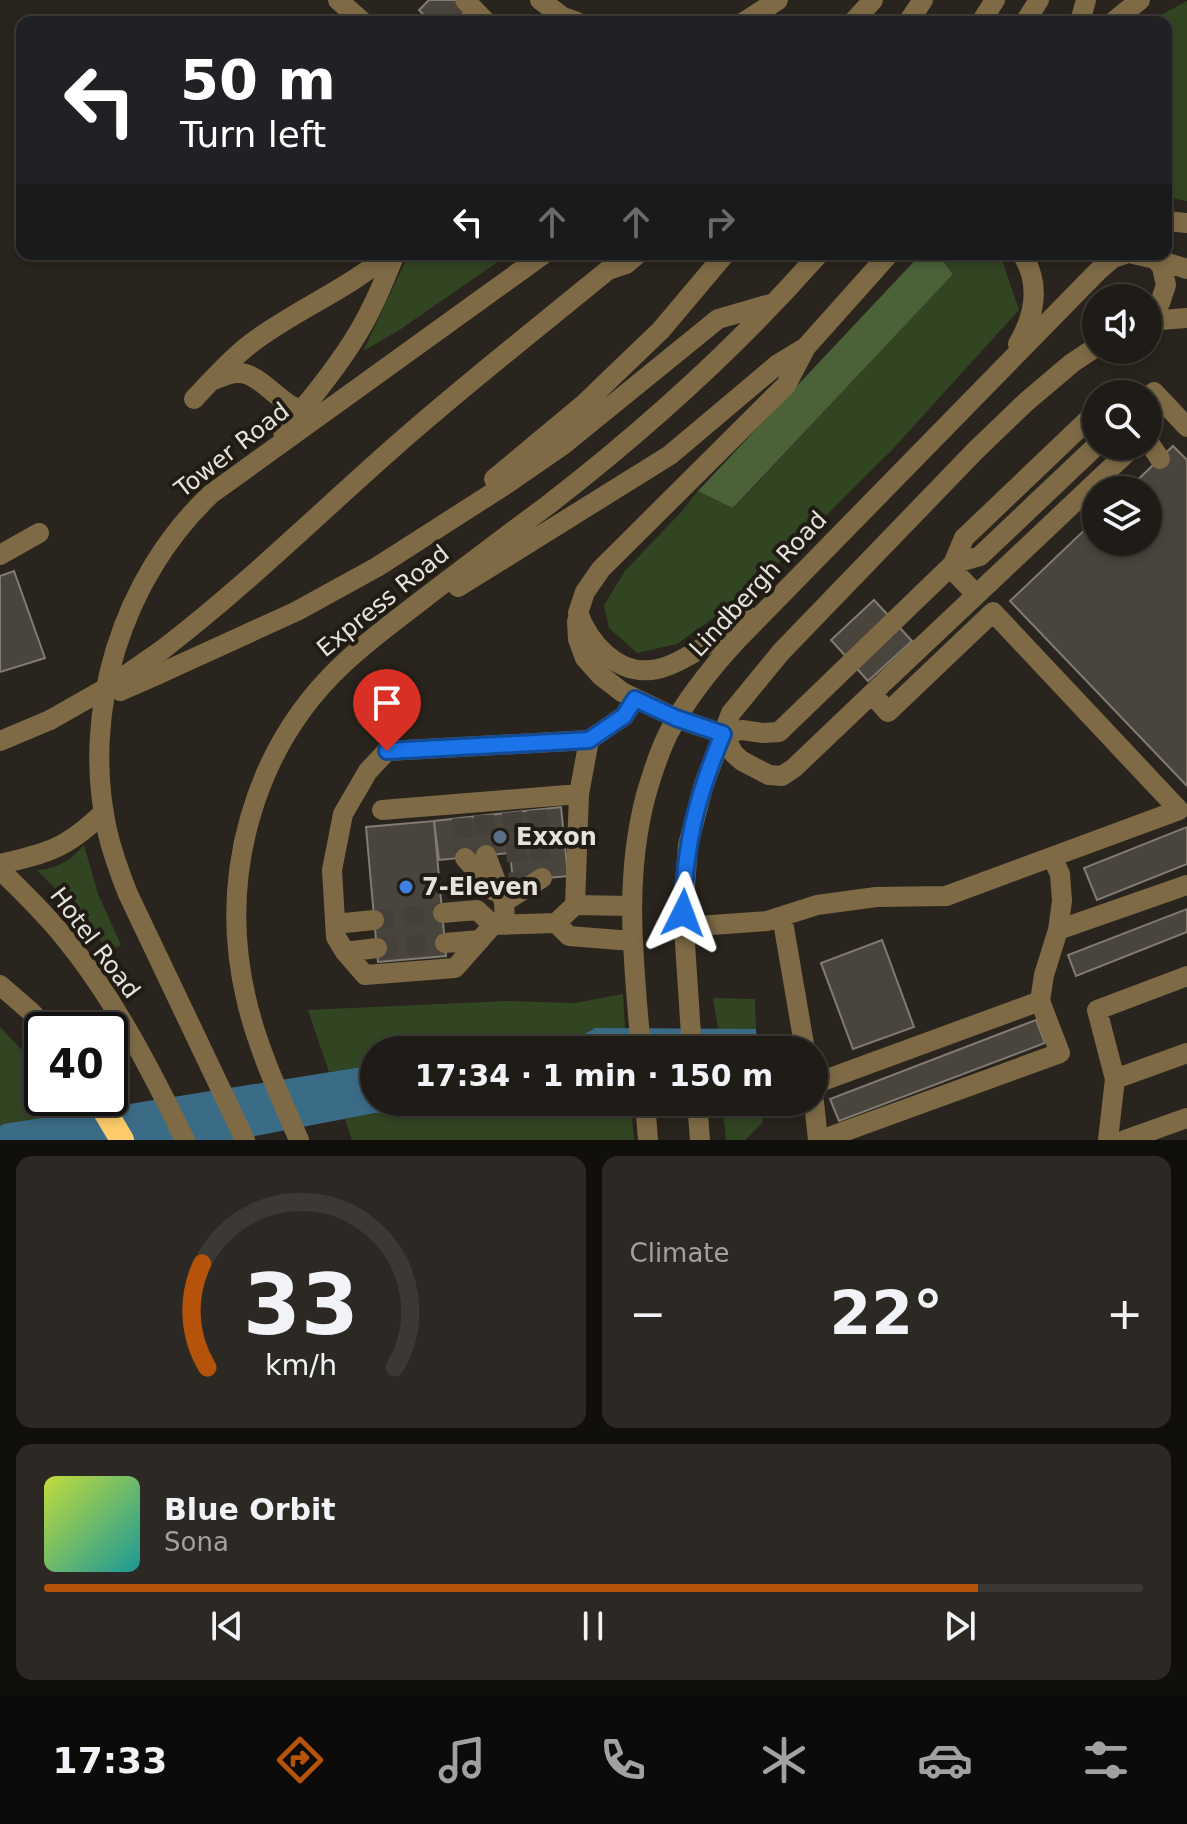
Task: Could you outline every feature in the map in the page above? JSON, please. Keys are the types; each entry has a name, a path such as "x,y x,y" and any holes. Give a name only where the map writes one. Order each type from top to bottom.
{"highway":[{"path":"100,1116 107,1140"},
{"path":"106,1116 122,1140"}],"street":[{"path":"338,0 356,16"},
{"path":"465,0 480,16"},
{"path":"540,0 562,16"},
{"path":"753,16 778,0"},
{"path":"858,16 873,0"},
{"path":"1120,16 1140,0"},
{"path":"194,399 223,367 259,338 383,260"},
{"path":"262,456 336,366 357,335 371,309 390,260"},
{"name":"Tower Road","path":"245,1140 138,915 120,873 107,829 100,764 103,701 115,654 130,612 161,553 183,522 211,494 536,260"},
{"path":"50,720 110,686 162,650 229,596 427,419 612,262 626,264 631,260"},
{"path":"417,542 584,404 661,330 720,260"},
{"name":"Express Road","path":"299,1140 253,1023 240,970 235,918 238,874 251,813 276,752 299,715 340,666 372,638 555,499 686,390 813,260"},
{"path":"884,260 806,347 786,385 601,569 585,592 578,613 578,639 585,658 600,675 635,699 676,718 723,734 742,730 779,732 785,729 952,566 964,538 1082,425"},
{"path":"1003,366 1028,326 1034,303 1033,279 1025,260"},
{"name":"Lindbergh Road","path":"640,1036 632,941 634,854 642,810 657,759 676,718 722,656 1003,366 1111,260"},
{"path":"1156,260 1162,267 1166,285 1162,297"},
{"path":"1158,260 1187,269"},
{"name":"Express Road","path":"0,741 159,674 324,597 417,542 563,445 718,319 772,304"},
{"path":"1162,319 1187,318"},
{"path":"372,638 653,467 691,439 778,364 806,347"},
{"path":"691,1036 684,927 688,845 704,784 731,713 768,667 862,568 1026,402 1082,356"},
{"path":"210,382 241,372 301,410 328,409"},
{"path":"1162,400 1187,427"},
{"path":"952,566 980,556 1082,459"},
{"path":"723,734 734,754 769,775 782,776 794,768 878,688 984,596 1120,460"},
{"path":"0,555 39,533"},
{"path":"684,927 767,921 817,905 876,897 946,896 1179,810 984,596 952,566"},
{"path":"578,613 592,640 607,655 629,667 649,671 671,664 713,640 798,577"},
{"path":"878,688 888,712 984,596"},
{"path":"542,878 515,891 493,930 455,968 365,975 336,937 332,870 343,814 368,771 387,751 589,740 624,716 635,699"},
{"path":"575,905 579,794 589,740"},
{"path":"382,810 462,810 537,804 579,794"},
{"path":"0,867 64,845 104,812"},
{"path":"486,855 515,891"},
{"path":"816,1116 820,1140 1060,1053 1040,1001 1062,901 1060,874 1052,857"},
{"path":"465,858 515,891"},
{"name":"Hotel Road","path":"0,867 78,955 114,1007 185,1140"},
{"path":"1058,930 1187,885"},
{"path":"445,943 493,930 556,923 575,905 631,906"},
{"path":"443,913 477,910 493,930"},
{"path":"782,916 803,1036"},
{"path":"335,924 374,920"},
{"path":"556,923 569,936 632,941"},
{"path":"345,952 377,948"},
{"path":"1108,1140 1115,1079 1097,1010 1187,976"},
{"path":"0,985 31,1012"},
{"path":"828,1079 1040,1001"},
{"path":"1115,1079 1187,1053"},
{"path":"646,1116 648,1140"},
{"path":"698,1116 700,1140"},
{"path":"1125,1140 1187,1118"}],"green space":[{"path":"1187,1 1187,201 1172,198 1172,16 1159,16"},
{"path":"406,260 500,260 398,331 363,351"},
{"path":"915,260 942,260 953,274 733,508 698,491"},
{"path":"943,260 1002,260 1019,310 892,450 747,594 677,644 637,653 609,628 604,605 625,571 698,491 734,508 953,273"},
{"path":"84,845 98,894 121,945 109,951 37,870 63,863"},
{"path":"623,994 625,1028 595,1028 581,1036 360,1036 360,1067 329,1072 308,1010 507,1001 575,1003"},
{"path":"713,998 755,999 756,1029 718,1029"},
{"path":"0,1027 24,1052 24,1116 58,1116 0,1126"},
{"path":"360,1116 624,1116 632,1118 634,1140 352,1140 345,1119"},
{"path":"724,1116 762,1116 763,1122 745,1140 726,1140"}],"water":[{"path":"595,1028 756,1029 757,1036 581,1036"},
{"path":"360,1067 360,1116 235,1140 0,1140 0,1126 4,1124 54,1116 128,1116 128,1104"}],"building":[{"path":"429,0 477,0 461,16 424,16 419,10"},
{"path":"1173,446 1187,460 1187,786 1010,601 1082,532 1082,556 1162,556 1162,476 1142,476 1162,460"},
{"path":"14,571 45,658 0,672 0,576"},
{"path":"874,600 912,641 868,681 831,640"},
{"name":"Exxon","path":"561,807 568,876 513,881 510,853 439,860 434,821"},
{"name":"7-Eleven","path":"434,821 446,956 378,962 366,827"},
{"path":"1187,827 1187,864 1097,900 1084,868"},
{"path":"1187,909 1187,932 1076,976 1068,955"},
{"path":"882,940 914,1027 853,1049 821,963"},
{"path":"1036,1020 1045,1043 839,1121 830,1099"}],"tunnel":[{"path":"537,810 542,878"},
{"path":"512,812 519,881"},
{"path":"484,815 486,855"},
{"path":"462,818 465,858"},
{"path":"374,920 443,913"},
{"path":"377,948 445,943"}],"place":[{"name":"Exxon","path":"500,837"},
{"name":"7-Eleven","path":"406,887"}],"route":[{"path":"387,751 589,740 624,716 635,699 676,718 723,734 692,824 683,913"}]}
